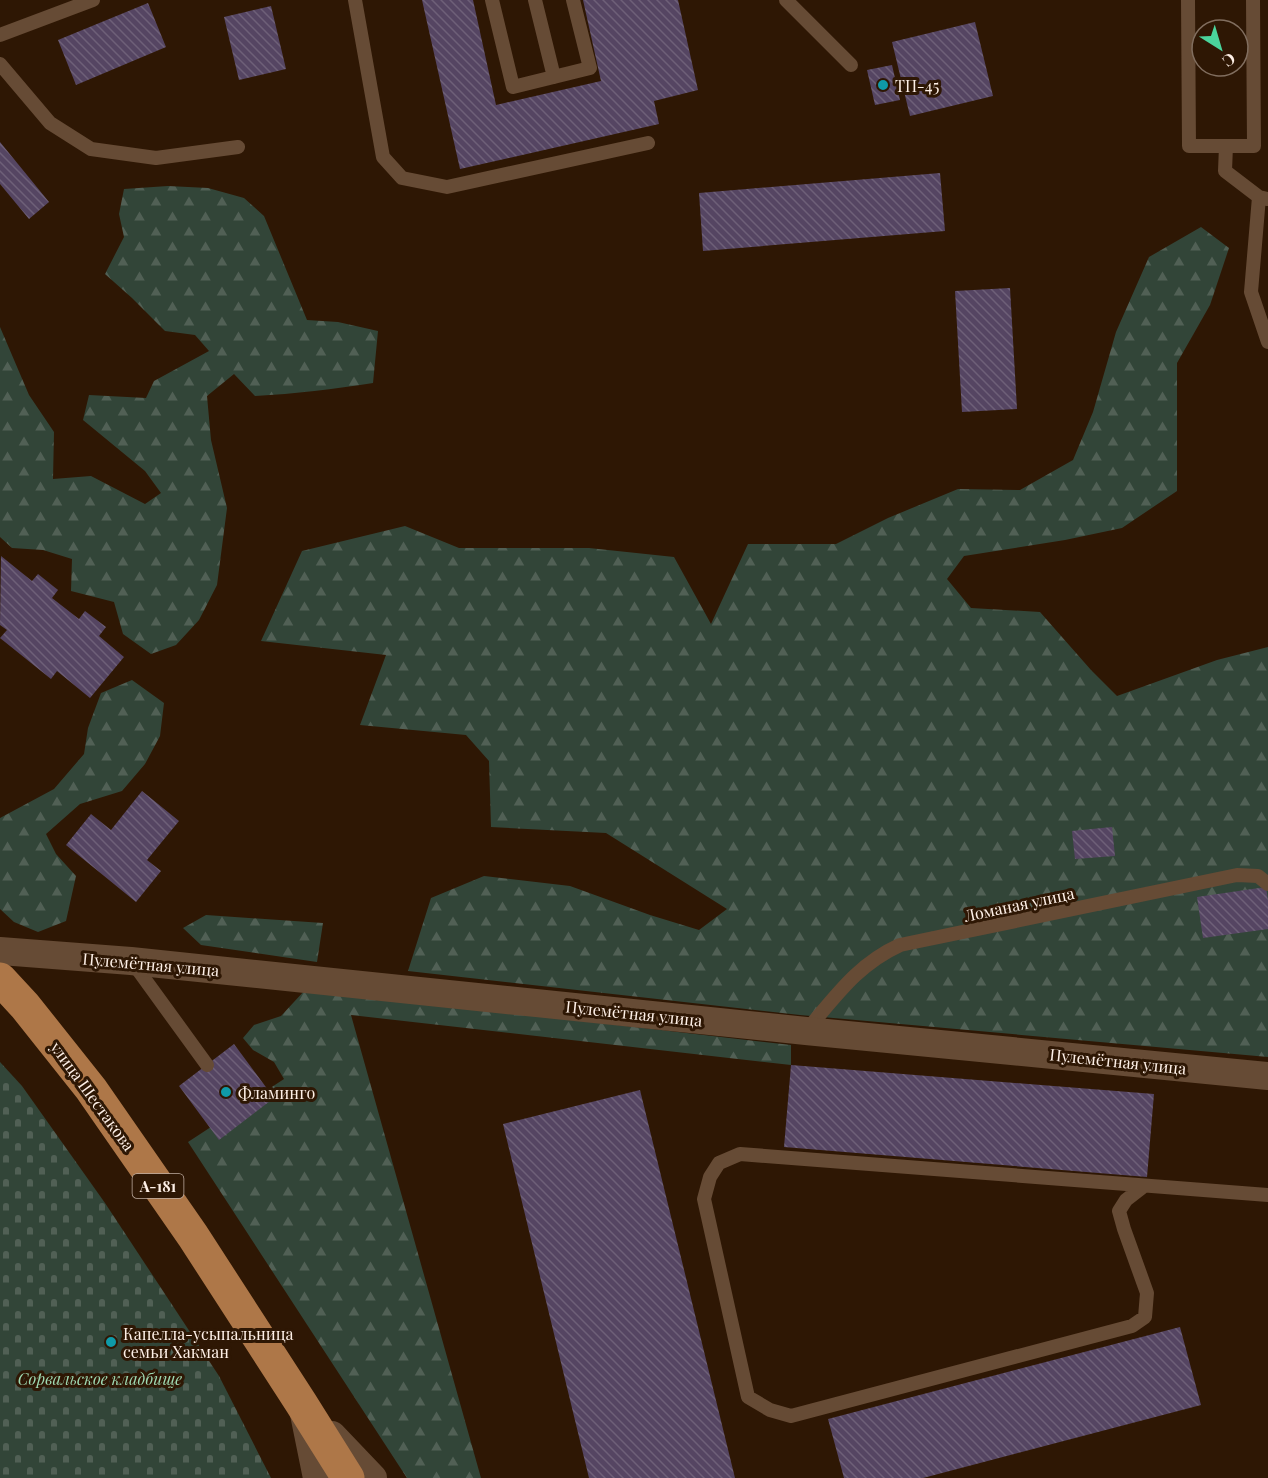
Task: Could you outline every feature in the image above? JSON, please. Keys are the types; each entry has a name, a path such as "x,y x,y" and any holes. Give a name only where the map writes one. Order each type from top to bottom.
{"main road":[{"name":"улица Шестакова","path":"0,980 25,1006 92,1089 193,1236 301,1403"},
{"name":"А-181","path":"301,1403 348,1478"}],"street":[{"name":"Пулемётная улица","path":"0,951 131,961 1268,1076"},
{"path":"301,1403 317,1478"},
{"name":"улица Шестакова","path":"301,1403 373,1478"}],"lane":[{"path":"0,35 93,0"},
{"path":"355,0 383,157 402,178 447,187 648,143"},
{"path":"492,0 513,87 590,69 573,0"},
{"path":"535,0 554,77"},
{"path":"786,0 851,65"},
{"path":"1188,0 1190,18"},
{"path":"1193,78 1189,146 1254,146 1253,0"},
{"path":"0,64 50,123 91,149 156,158 238,147"},
{"path":"1226,146 1226,171 1263,198 1251,291 1268,342"},
{"name":"Ломаная улица","path":"806,1030 847,983 869,963 900,945 1237,875 1258,876 1268,884"},
{"path":"131,961 207,1065"},
{"path":"1144,1186 1126,1200 1119,1211 1147,1293 1145,1317 1132,1326 791,1416 770,1410 748,1397 704,1200 710,1177 719,1163 740,1154 1144,1186 1268,1196"}],"green space":[{"path":"168,186 208,188 244,198 264,216 307,320 338,322 378,331 373,383 255,396 234,374 207,396 211,440 227,508 217,585 199,620 176,645 151,654 123,634 114,602 71,591 72,559 43,550 12,548 0,537 0,327 29,395 54,432 53,479 91,476 145,504 161,493 145,471 83,420 89,395 146,398 154,381 209,351 195,335 165,331 105,274 124,237 119,214 124,189"},
{"path":"1201,227 1229,248 1210,305 1177,363 1177,491 1122,528 1065,540 964,556 947,579 971,608 1040,612 1117,696 1217,660 1268,647 1268,1057 800,1015 408,971 431,898 484,876 570,886 699,930 727,909 606,833 491,827 489,761 466,735 360,725 386,655 261,641 302,551 405,526 459,548 589,548 674,557 711,624 748,544 836,544 888,518 958,489 1020,490 1073,460 1093,412 1116,332 1149,257"},
{"path":"132,680 164,703 160,736 145,764 122,791 80,804 46,834 56,854 76,876 66,921 38,932 14,922 0,909 0,818 54,789 84,754 88,728 101,693"},
{"path":"206,915 323,923 317,962 201,945 183,928"},
{"path":"306,989 791,1045 791,1065 351,1015 481,1478 407,1478 188,1142 284,1079 274,1062 253,1050 243,1038 254,1025 281,1016"},
{"name":"Сорвальское кладбище","path":"0,1062 22,1086 105,1203 219,1376 271,1478 0,1478"}],"building":[{"path":"422,0 473,0 496,105 601,81 583,0 678,0 698,90 654,101 659,124 460,169"},
{"path":"148,3 166,47 76,85 58,40"},
{"path":"271,6 286,69 239,80 224,17"},
{"path":"975,22 993,96 910,116 892,42"},
{"name":"ТП-45","path":"892,65 900,100 875,105 867,70"},
{"path":"0,142 49,202 29,219 0,184"},
{"path":"940,173 945,231 703,251 699,193"},
{"path":"1010,288 1017,409 962,412 955,291"},
{"path":"1,556 32,581 38,574 58,590 52,598 79,619 85,611 106,627 99,636 124,657 90,698 57,671 51,679 0,638 7,630 0,625"},
{"path":"142,791 179,821 147,860 161,871 136,902 66,845 91,814 111,830"},
{"path":"1112,827 1115,856 1075,859 1072,831"},
{"path":"1266,887 1268,929 1203,938 1197,897"},
{"name":"Фламинго","path":"234,1044 274,1098 219,1140 179,1086"},
{"path":"791,1065 1154,1094 1147,1177 784,1147"},
{"path":"640,1090 735,1478 589,1478 503,1124"},
{"path":"1180,1327 1201,1405 923,1478 844,1478 828,1419"}],"place":[{"name":"ТП-45","path":"883,85"},
{"name":"Фламинго","path":"226,1092"},
{"name":"Капелла-усыпальница семьи Хакман","path":"111,1342"}]}
